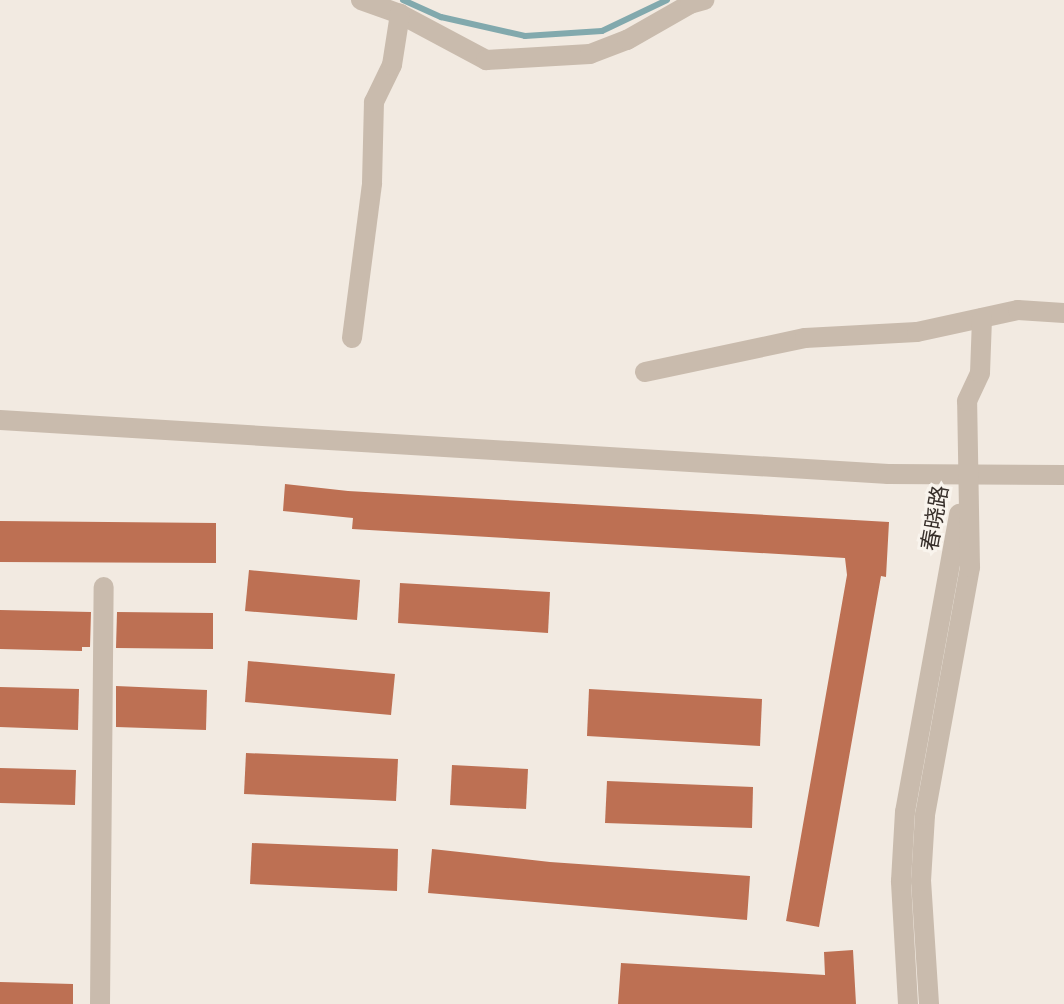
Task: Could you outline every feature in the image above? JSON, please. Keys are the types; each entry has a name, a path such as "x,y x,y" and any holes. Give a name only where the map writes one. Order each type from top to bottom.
{"street":[{"path":"361,0 400,14 486,60 590,54 627,40 690,4 704,0"},
{"path":"352,338 372,183 374,102 392,65 400,14"},
{"path":"645,372 805,338 917,332 1018,310 1064,313"},
{"path":"966,474 967,401 980,373 982,318"},
{"path":"0,420 888,474 1064,475"},
{"name":"春晓路","path":"908,1004 901,881 905,812 966,474"},
{"name":"春晓路","path":"929,1004 921,881 924,828 970,567 966,474"},
{"path":"100,1004 104,587"}],"building":[{"path":"285,484 348,491 889,522 886,577 881,576 819,927 786,921 847,575 845,558 352,529 353,518 283,511"},
{"path":"0,521 216,523 216,563 0,562"},
{"path":"249,570 360,580 357,620 245,611"},
{"path":"400,583 550,592 548,633 398,623"},
{"path":"0,610 91,612 90,647 82,647 82,651 0,649"},
{"path":"117,612 213,613 213,649 116,648"},
{"path":"248,661 395,674 391,715 245,702"},
{"path":"116,686 207,690 206,730 116,727"},
{"path":"0,687 79,689 78,730 0,727"},
{"path":"589,689 762,699 760,746 587,736"},
{"path":"246,753 398,759 396,801 244,794"},
{"path":"452,765 528,769 526,809 450,805"},
{"path":"0,768 76,770 75,805 0,803"},
{"path":"607,781 753,787 752,828 605,823"},
{"path":"252,843 398,849 397,891 250,884"},
{"path":"432,849 550,862 750,876 747,920 428,893"},
{"path":"853,950 856,1004 618,1004 621,963 825,975 824,952"},
{"path":"0,982 73,984 73,1004 0,1004"}],"waterway":[{"path":"403,0 441,17 525,36 602,31 667,0"}]}
